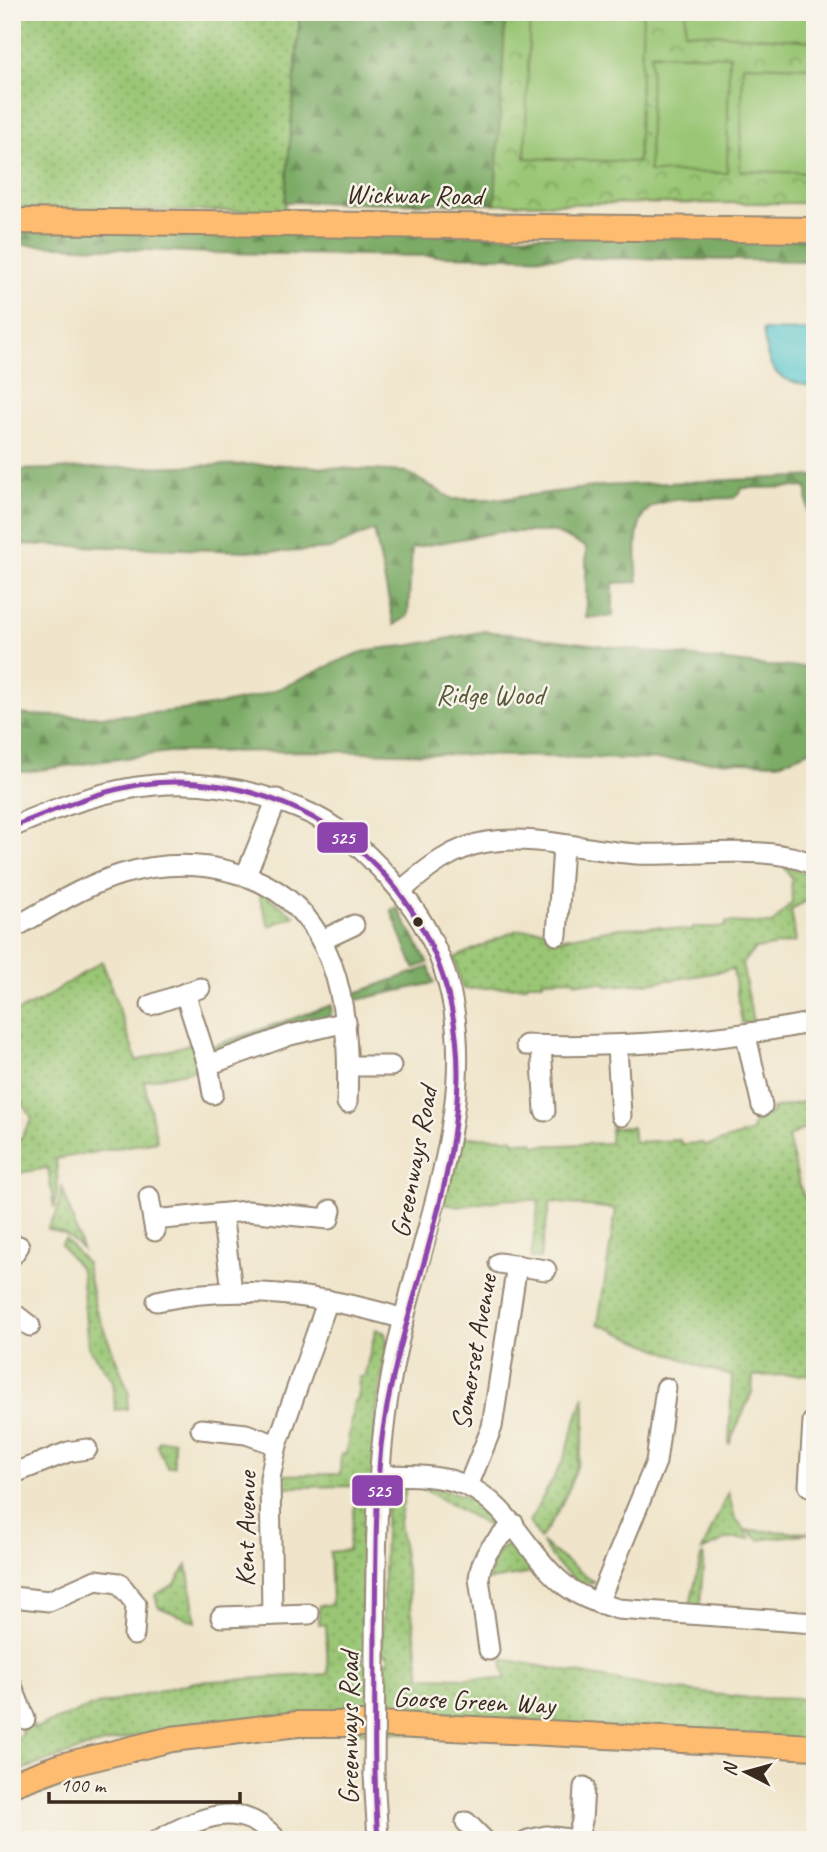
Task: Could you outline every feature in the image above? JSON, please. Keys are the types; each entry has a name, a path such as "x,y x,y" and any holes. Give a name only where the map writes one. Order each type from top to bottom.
{"main road":[{"name":"Wickwar Road","path":"12,221 815,230"},
{"name":"Goose Green Way","path":"12,1784 61,1766 172,1739 298,1724 391,1725 815,1747"}],"street":[{"name":"Greenways Road","path":"12,827 88,797 160,783 229,786 277,799 315,815 361,847 401,891 420,920 443,971 455,1024 458,1074 456,1110 446,1164 404,1319 388,1396 380,1475 374,1775 378,1840"},
{"path":"246,875 277,799"},
{"path":"401,891 447,856 484,842 512,839 636,855 785,855 815,866"},
{"path":"554,925 563,846"},
{"path":"12,929 80,891 141,869 192,865 246,875 283,894 299,908 322,940 346,1022 349,1066 347,1103"},
{"path":"322,940 354,925"},
{"path":"151,1005 192,990 214,1094"},
{"path":"208,1065 290,1035 346,1022"},
{"path":"545,1111 534,1045 617,1046 746,1036 815,1022"},
{"path":"746,1036 762,1106"},
{"path":"617,1046 621,1116"},
{"path":"349,1066 391,1066"},
{"path":"149,1197 154,1226 247,1212 329,1219 331,1210"},
{"path":"222,1214 232,1290"},
{"name":"Somerset Avenue","path":"468,1486 492,1427 508,1264 546,1270"},
{"path":"157,1301 232,1290 328,1300 404,1319"},
{"name":"Kent Avenue","path":"272,1615 268,1500 277,1445 328,1300"},
{"path":"12,1312 30,1326"},
{"path":"598,1603 655,1483 666,1388"},
{"path":"809,1486 813,1421"},
{"name":"Kent Avenue","path":"201,1429 246,1434 277,1445"},
{"path":"12,1474 68,1452 87,1449"},
{"path":"380,1475 438,1478 468,1486 514,1524 561,1583 598,1603 618,1609 815,1623"},
{"path":"483,1641 479,1578 481,1566 488,1548 514,1524"},
{"path":"12,1597 49,1601 103,1580 119,1583 141,1603 134,1635"},
{"name":"Kent Avenue","path":"221,1617 309,1614"},
{"path":"12,1686 25,1719"},
{"path":"528,1840 546,1836 576,1840 579,1796"},
{"path":"158,1840 200,1819 221,1814 256,1822 277,1840"},
{"path":"466,1822 484,1840"}],"green space":[{"path":"12,12 300,12 285,211 12,210"},
{"path":"300,12 506,12 495,204 285,202"},
{"path":"506,12 815,12 815,203 495,204"},
{"path":"530,12 643,12 638,162 525,158"},
{"path":"686,12 815,12 815,41 685,32"},
{"path":"651,54 729,56 727,173 649,172"},
{"path":"743,65 815,67 815,173 740,171"},
{"path":"12,229 815,239 815,261 213,253 12,244"},
{"path":"267,464 406,472 453,499 501,499 602,486 815,476 815,512 808,513 807,487 743,488 734,498 685,499 653,506 644,515 638,530 638,582 613,583 613,616 586,618 586,547 554,532 498,532 412,548 408,616 394,625 374,530 330,549 286,552 12,544 12,470"},
{"name":"Ridge Wood","path":"485,631 767,666 815,667 815,749 779,763 325,751 168,752 25,772 12,770 12,714 129,715 217,705 274,690 361,652"},
{"path":"783,865 815,877 815,897 791,909 796,942 755,949 742,963 753,1022 742,1023 733,969 622,985 606,986 606,983 575,982 574,979 543,980 543,983 527,983 527,986 463,989 454,958 517,930 550,929 553,940 619,928 657,927 692,931 693,927 725,927 726,922 772,924 792,902 791,877"},
{"path":"257,889 295,916 269,926"},
{"path":"397,907 428,963 414,968 391,910"},
{"path":"102,961 137,1061 192,1043 200,1069 144,1081 157,1141 56,1159 58,1186 54,1209 48,1168 12,1174 12,1144 20,1140 32,1118 12,1087 12,1014 40,1001"},
{"path":"429,967 434,983 352,1001 350,995"},
{"path":"332,1005 331,1015 327,1017 217,1054 210,1047"},
{"path":"815,1099 815,1123 788,1137 800,1187 815,1221 815,1374 753,1376 752,1392 729,1445 732,1376 702,1367 598,1324 616,1209 550,1202 540,1259 531,1258 539,1200 505,1199 458,1207 443,1203 457,1137 513,1138 513,1141 533,1142 535,1146 610,1143 611,1128 632,1127 634,1142 680,1140 681,1144 703,1143 705,1146 752,1132 755,1116 772,1113 772,1109"},
{"path":"62,1186 82,1249 65,1234 47,1229 57,1213"},
{"path":"65,1239 86,1263 95,1307 129,1392 127,1409 115,1410 113,1381 88,1347 81,1270 61,1245"},
{"path":"376,1329 385,1333 387,1344 376,1415 368,1653 363,1653 363,1662 389,1662 388,1654 382,1653 386,1494 393,1487 406,1487 399,1522 421,1677 505,1679 502,1659 652,1687 749,1698 815,1699 812,1742 174,1728 92,1746 12,1773 12,1739 22,1735 20,1726 32,1723 34,1729 90,1707 195,1682 328,1674 326,1625 319,1624 319,1606 332,1604 330,1552 348,1550 358,1486 279,1487 280,1475 340,1474 341,1454 346,1454 354,1401 358,1400 359,1377 364,1377"},
{"path":"584,1396 584,1434 575,1472 560,1507 540,1539 529,1522 563,1461"},
{"path":"174,1440 174,1466 167,1467 157,1445 159,1441"},
{"path":"420,1487 465,1496 476,1501 493,1515 498,1525 495,1530"},
{"path":"728,1492 735,1518 751,1539 728,1539 702,1551"},
{"path":"747,1530 811,1533 759,1540"},
{"path":"517,1543 535,1567 527,1574 489,1580 500,1550"},
{"path":"542,1544 594,1582 580,1584 556,1563"},
{"path":"704,1555 700,1606 690,1605 701,1557"},
{"path":"187,1565 196,1622 158,1607 155,1595 175,1584"}],"water":[{"path":"763,330 815,331 815,387 790,381 775,371 768,356"}],"transit line":[{"name":"525","path":"12,827 91,797 153,783 174,782 233,788 288,805 336,832 378,868 412,911 437,961 453,1016 458,1075 455,1122 448,1169 399,1353 381,1446 375,1629 378,1840"}]}
